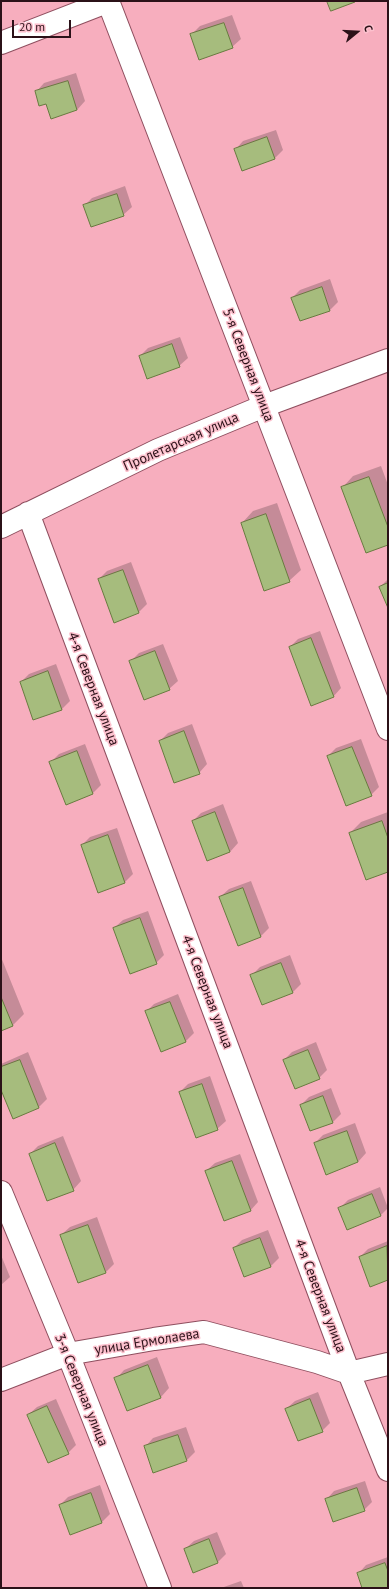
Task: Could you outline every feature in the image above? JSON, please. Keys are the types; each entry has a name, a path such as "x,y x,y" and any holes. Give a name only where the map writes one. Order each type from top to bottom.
{"street":[{"path":"1,43 108,1"},
{"name":"5-я Северная улица","path":"108,1 388,729"},
{"name":"Пролетарская улица","path":"1,527 158,450 264,406 388,360"},
{"name":"4-я Северная улица","path":"28,513 349,1373 388,1470"},
{"name":"3-я Северная улица","path":"1,1192 68,1354 160,1588"},
{"name":"улица Ермолаева","path":"1,1380 68,1354 154,1338 204,1332 317,1362 349,1373"},
{"path":"349,1373 388,1364"}],"building":[{"path":"327,1 355,1 355,2 331,11"},
{"path":"224,23 233,48 199,60 190,34"},
{"path":"68,81 77,110 51,119 46,104 39,106 35,91"},
{"path":"267,137 275,159 242,171 234,149"},
{"path":"117,194 124,216 91,227 83,205"},
{"path":"322,287 330,311 300,321 291,298"},
{"path":"172,344 180,367 147,379 139,356"},
{"path":"369,477 388,527 388,545 366,553 341,487"},
{"path":"266,514 290,582 264,591 241,523"},
{"path":"123,570 139,613 114,623 98,579"},
{"path":"388,583 388,608 379,587"},
{"path":"311,638 334,697 311,706 289,647"},
{"path":"155,651 170,690 144,700 129,661"},
{"path":"48,671 62,710 33,720 20,682"},
{"path":"184,731 200,774 174,783 159,741"},
{"path":"352,747 372,796 346,806 327,756"},
{"path":"77,751 93,794 66,805 49,762"},
{"path":"215,812 230,852 207,861 192,821"},
{"path":"382,821 388,838 388,872 366,880 349,833"},
{"path":"108,835 125,883 98,893 81,845"},
{"path":"243,888 261,937 238,946 219,897"},
{"path":"140,918 157,964 130,974 113,928"},
{"path":"281,963 293,993 262,1005 250,975"},
{"path":"1,997 13,1026 1,1031"},
{"path":"170,1002 186,1042 161,1052 145,1011"},
{"path":"308,1050 320,1079 295,1089 283,1060"},
{"path":"20,1060 39,1108 13,1119 1,1090 1,1067"},
{"path":"202,1084 218,1130 196,1138 179,1092"},
{"path":"323,1096 333,1123 310,1131 300,1105"},
{"path":"347,1131 358,1162 326,1175 314,1143"},
{"path":"55,1143 74,1191 47,1201 29,1154"},
{"path":"232,1161 251,1211 224,1221 205,1171"},
{"path":"372,1194 381,1216 347,1230 338,1208"},
{"path":"88,1225 106,1273 78,1283 60,1235"},
{"path":"260,1238 271,1267 244,1277 233,1248"},
{"path":"387,1246 388,1280 370,1287 359,1257"},
{"path":"148,1365 161,1398 127,1411 114,1378"},
{"path":"310,1399 323,1432 298,1441 285,1409"},
{"path":"47,1406 69,1454 48,1463 27,1415"},
{"path":"178,1435 187,1461 153,1473 144,1446"},
{"path":"357,1488 365,1511 333,1522 325,1499"},
{"path":"91,1493 102,1523 70,1535 59,1505"},
{"path":"209,1539 218,1563 193,1573 184,1549"},
{"path":"385,1563 388,1571 388,1588 362,1588 357,1573"}]}
